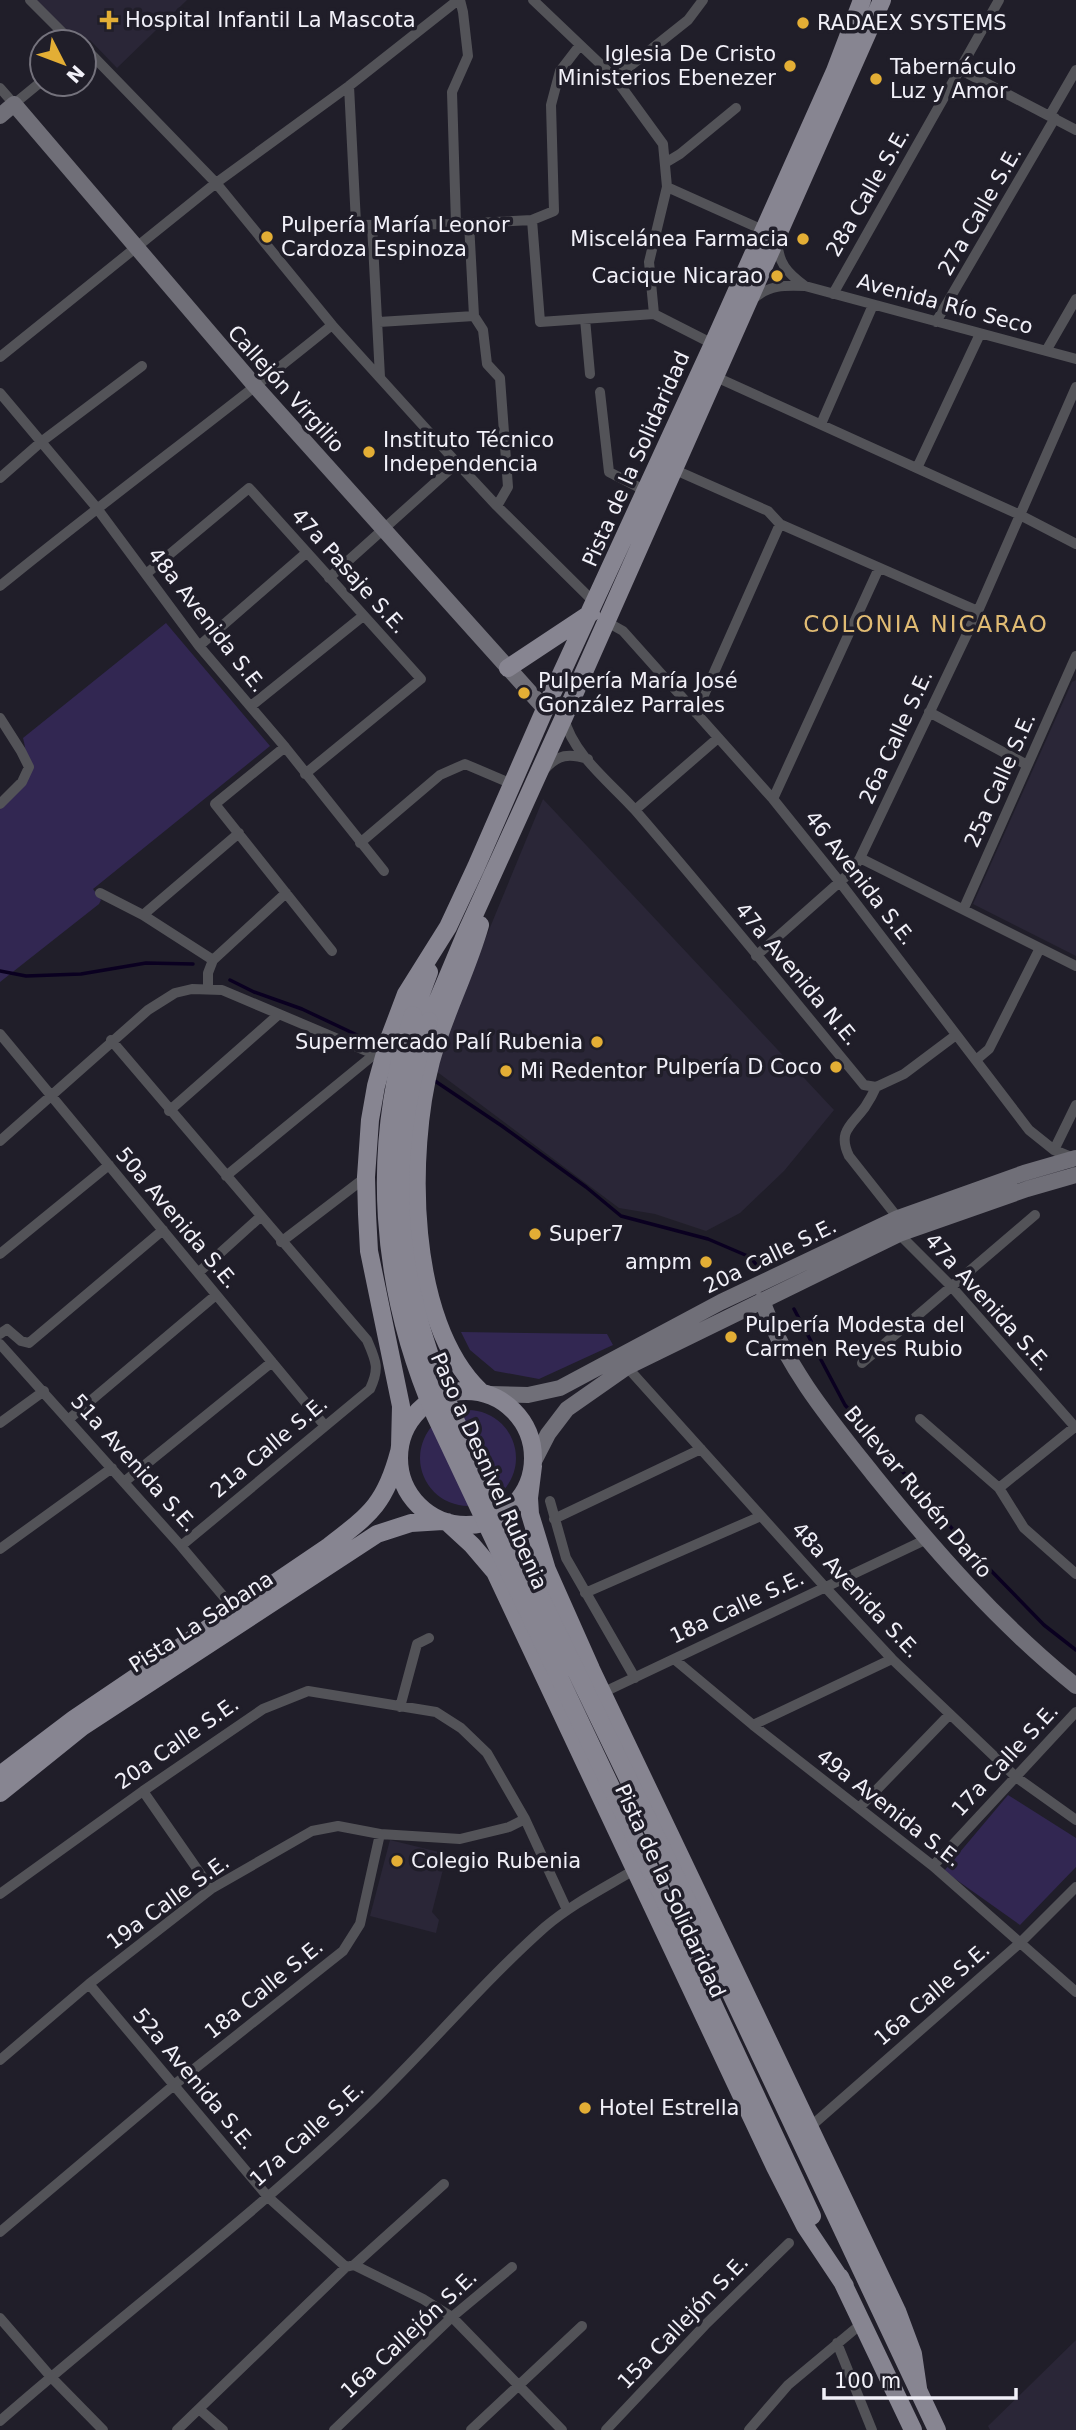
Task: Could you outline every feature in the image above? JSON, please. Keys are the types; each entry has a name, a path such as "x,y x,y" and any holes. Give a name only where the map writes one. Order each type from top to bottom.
{"main road":[{"name":"Pista de la Solidaridad","path":"399,1450 401,1406 369,1251 366,1177 370,1120 380,1055 407,994 444,933 545,709 673,469 716,377 749,303 770,235 862,0"},
{"name":"Pista de la Solidaridad","path":"421,1018 490,881 564,717 598,613 646,491 713,344 770,235 882,0"},
{"path":"508,668 598,613"},
{"name":"Pista de la Solidaridad","path":"484,1393 467,1379 451,1354 431,1307 419,1221 417,1151 425,1087 432,1059 480,928 490,881"},
{"name":"Pista de la Solidaridad","path":"421,1018 444,933"},
{"name":"Paso a Desnivel Rubenia","path":"421,1018 403,1126 400,1174 405,1262 426,1349 463,1437 692,1911"},
{"name":"Paso a Desnivel Rubenia","path":"421,1018 392,1099 385,1168 388,1248 404,1331 435,1415 673,1918"},
{"path":"448,1393 484,1393 508,1404 523,1421 531,1441 533,1464 524,1492 506,1512 481,1524 445,1522 422,1509 411,1497 401,1476 399,1450 408,1423 425,1404 448,1393"},
{"name":"Pista La Sabana","path":"0,1775 74,1718 328,1546 373,1511 388,1487 399,1450"},
{"name":"Pista de la Solidaridad","path":"533,1464 530,1514 547,1570 602,1693 901,2320 913,2354 918,2388"},
{"name":"Pista de la Solidaridad","path":"445,1522 472,1545 495,1572 799,2214 845,2286"},
{"name":"Pista La Sabana","path":"0,1793 82,1727 377,1534 403,1525 445,1522"},
{"name":"Pista de la Solidaridad","path":"692,1911 937,2430"},
{"name":"Pista de la Solidaridad","path":"673,1918 913,2430"}],"street":[{"path":"30,0 58,28"},
{"path":"0,357 216,183 349,86 459,0 464,12 468,56 452,92 456,224"},
{"path":"533,0 615,78 663,144 667,187 649,262 654,314"},
{"path":"615,78 688,20 703,0"},
{"name":"28a Calle S.E.","path":"833,294 999,0"},
{"path":"349,86 354,218 361,225 532,220 554,211 551,105 560,71 580,45"},
{"path":"98,61 216,183"},
{"path":"961,70 1076,130"},
{"name":"27a Calle S.E.","path":"936,322 1053,117 1076,70"},
{"path":"0,88 14,104"},
{"path":"0,116 28,92"},
{"name":"Callejón Virgilio","path":"14,104 256,387 545,709"},
{"path":"665,163 680,155 736,108"},
{"name":"46 Avenida S.E.","path":"216,183 332,325 598,613 623,631 773,799 1029,1130 1076,1163"},
{"path":"667,187 770,235 784,269 805,286"},
{"path":"532,220 540,322 654,314 713,344"},
{"path":"469,223 474,316 483,330 487,364 500,379 508,487 497,506"},
{"path":"372,225 380,377"},
{"name":"Avenida Río Seco","path":"749,303 770,288 805,286 1076,359"},
{"path":"1046,351 1076,299"},
{"path":"821,424 873,305"},
{"path":"379,321 474,316"},
{"path":"585,319 590,374"},
{"path":"0,586 96,507 256,387 332,325"},
{"path":"918,468 980,334"},
{"path":"0,478 41,442 142,366"},
{"path":"716,377 1020,515 1076,544"},
{"name":"26a Calle S.E.","path":"756,956 852,871 860,858 978,611 1076,387"},
{"path":"600,392 609,472 646,491"},
{"name":"48a Avenida S.E.","path":"0,393 96,507 199,646 285,747 384,871"},
{"path":"329,578 457,463"},
{"path":"673,469 768,511 780,524 978,611"},
{"name":"47a Pasaje S.E.","path":"146,574 249,488 421,679 305,774"},
{"path":"696,713 780,524"},
{"path":"199,646 306,553"},
{"path":"773,799 879,568"},
{"path":"251,706 363,616"},
{"name":"25a Calle S.E.","path":"964,908 1027,765 1074,668 1076,656"},
{"path":"929,712 1027,765"},
{"name":"47a Avenida N.E.","path":"564,717 570,734 588,759 635,810 864,1085 876,1087"},
{"path":"0,804 22,782 29,767 1,720"},
{"path":"635,810 718,738"},
{"path":"285,747 215,804 332,950"},
{"path":"536,779 558,757 566,755 588,759"},
{"path":"360,843 440,775 465,764 512,784"},
{"path":"142,915 239,833"},
{"path":"860,858 1076,966"},
{"path":"100,893 142,915 214,960"},
{"path":"208,988 208,973 214,960 286,893"},
{"path":"976,1060 989,1049 1040,948"},
{"path":"0,1141 52,1097 111,1040 174,993 208,988 222,990 380,1055 226,1176"},
{"path":"169,1111 278,1014"},
{"name":"50a Avenida S.E.","path":"0,1034 325,1426"},
{"path":"899,1226 849,1156 844,1147 844,1137 850,1122 865,1108 876,1087 904,1074 956,1035"},
{"path":"111,1040 281,1242 366,1177"},
{"path":"1054,1150 1076,1105"},
{"name":"20a Calle S.E.","path":"484,1393 535,1395 573,1382 721,1302 899,1226 1027,1189 1076,1163"},
{"path":"0,1254 109,1165"},
{"path":"862,1363 1035,1215"},
{"path":"198,1273 260,1217"},
{"name":"20a Calle S.E.","path":"533,1464 548,1434 567,1409 628,1367 762,1300 899,1226"},
{"name":"47a Avenida S.E.","path":"899,1226 1076,1427"},
{"path":"0,1334 7,1329 25,1344 29,1343 163,1230"},
{"name":"21a Calle S.E.","path":"181,1546 370,1390 377,1375 376,1360 367,1340 281,1242"},
{"path":"69,1419 216,1295"},
{"name":"Bulevar Rubén Darío","path":"762,1300 767,1316 803,1384 927,1539 996,1616 1076,1686"},
{"name":"51a Avenida S.E.","path":"0,1344 235,1610"},
{"path":"124,1482 272,1362"},
{"name":"48a Avenida S.E.","path":"628,1367 892,1659 1016,1777 1076,1820"},
{"path":"0,1423 44,1391"},
{"path":"920,1419 999,1488 1024,1528 1076,1574"},
{"path":"999,1488 1076,1427"},
{"path":"554,1519 701,1449"},
{"path":"2,1544 112,1468"},
{"path":"550,1501 566,1558 635,1678"},
{"path":"586,1593 761,1516"},
{"name":"18a Calle S.E.","path":"602,1693 927,1539"},
{"path":"429,1638 417,1644 400,1707 436,1712 461,1728 487,1754 525,1819 567,1910"},
{"name":"49a Avenida S.E.","path":"674,1659 933,1866 1076,1992"},
{"path":"754,1725 892,1659"},
{"name":"20a Calle S.E.","path":"4,1891 263,1709 308,1691 400,1707"},
{"name":"17a Calle S.E.","path":"933,1866 1076,1712"},
{"path":"859,1808 949,1716"},
{"path":"143,1791 211,1889"},
{"path":"380,1834 460,1839 509,1827 525,1819"},
{"name":"19a Calle S.E.","path":"0,2060 89,1984 211,1889 312,1830 338,1826 380,1834"},
{"name":"18a Calle S.E.","path":"0,2232 174,2085 343,1951 360,1924 380,1834"},
{"name":"17a Calle S.E.","path":"0,2421 268,2197 370,2104 545,1927 567,1910 634,1870"},
{"path":"0,1878 4,1891"},
{"name":"16a Calle S.E.","path":"810,2127 1021,1942 1076,1887"},
{"name":"52a Avenida S.E.","path":"89,1984 268,2197 350,2266 423,2299 452,2317 562,2430"},
{"path":"177,2430 350,2266 444,2183"},
{"name":"15a Callejón S.E.","path":"606,2430 705,2325 789,2243"},
{"name":"16a Callejón S.E.","path":"334,2430 452,2317 512,2267"},
{"path":"0,2318 51,2377 103,2430"},
{"path":"749,2430 789,2385 861,2324"},
{"path":"471,2430 582,2326"},
{"path":"837,2343 872,2430"},
{"path":"199,2409 223,2430"}],"shaded area":[{"name":"Hospital Infantil La Mascota","path":"32,0 187,0 117,68 98,48 98,28 60,28"},
{"path":"166,623 270,746 93,889 101,900 99,904 0,982 0,800 23,773 26,759 23,738"},
{"path":"1076,680 1076,956 973,904 1072,682"},
{"path":"543,799 834,1110 784,1171 740,1213 706,1231 655,1214 619,1208 432,1068"},
{"path":"461,1332 607,1334 613,1345 539,1379 495,1371 470,1350"},
{"path":"468,1410 486,1413 502,1424 513,1440 516,1458 513,1476 502,1492 486,1503 468,1506 450,1503 434,1492 423,1476 420,1458 423,1440 434,1424 450,1413"},
{"path":"1008,1795 1076,1838 1076,1867 1020,1925 944,1871"},
{"path":"390,1840 447,1854 432,1912 439,1920 436,1933 370,1916"},
{"path":"1076,2340 1076,2430 990,2430 988,2426"}],"waterway":[{"path":"0,971 26,976 81,974 146,963 193,964"},
{"path":"230,980 254,992 302,1009 376,1044"},
{"path":"432,1079 502,1126 621,1216 708,1239 750,1257 760,1269"},
{"path":"794,1309 845,1405 968,1547 1044,1625 1076,1650"}],"place":[{"name":"Hospital Infantil La Mascota","path":"109,20"},
{"name":"RADAEX SYSTEMS","path":"803,23"},
{"name":"Iglesia De Cristo Ministerios Ebenezer","path":"790,66"},
{"name":"Tabernáculo Luz y Amor","path":"876,79"},
{"name":"Pulpería María Leonor Cardoza Espinoza","path":"267,237"},
{"name":"Miscelánea Farmacia","path":"803,239"},
{"name":"Cacique Nicarao","path":"777,276"},
{"name":"Instituto Técnico Independencia","path":"369,452"},
{"name":"Pulpería María José González Parrales","path":"524,693"},
{"name":"Supermercado Palí Rubenia","path":"597,1042"},
{"name":"Pulpería D Coco","path":"836,1067"},
{"name":"Mi Redentor","path":"506,1071"},
{"name":"Super7","path":"535,1234"},
{"name":"ampm","path":"706,1262"},
{"name":"Pulpería Modesta del Carmen Reyes Rubio","path":"731,1337"},
{"name":"Colegio Rubenia","path":"397,1861"},
{"name":"Hotel Estrella","path":"585,2108"}],"district":[{"name":"COLONIA NICARAO","path":"926,624"}]}
